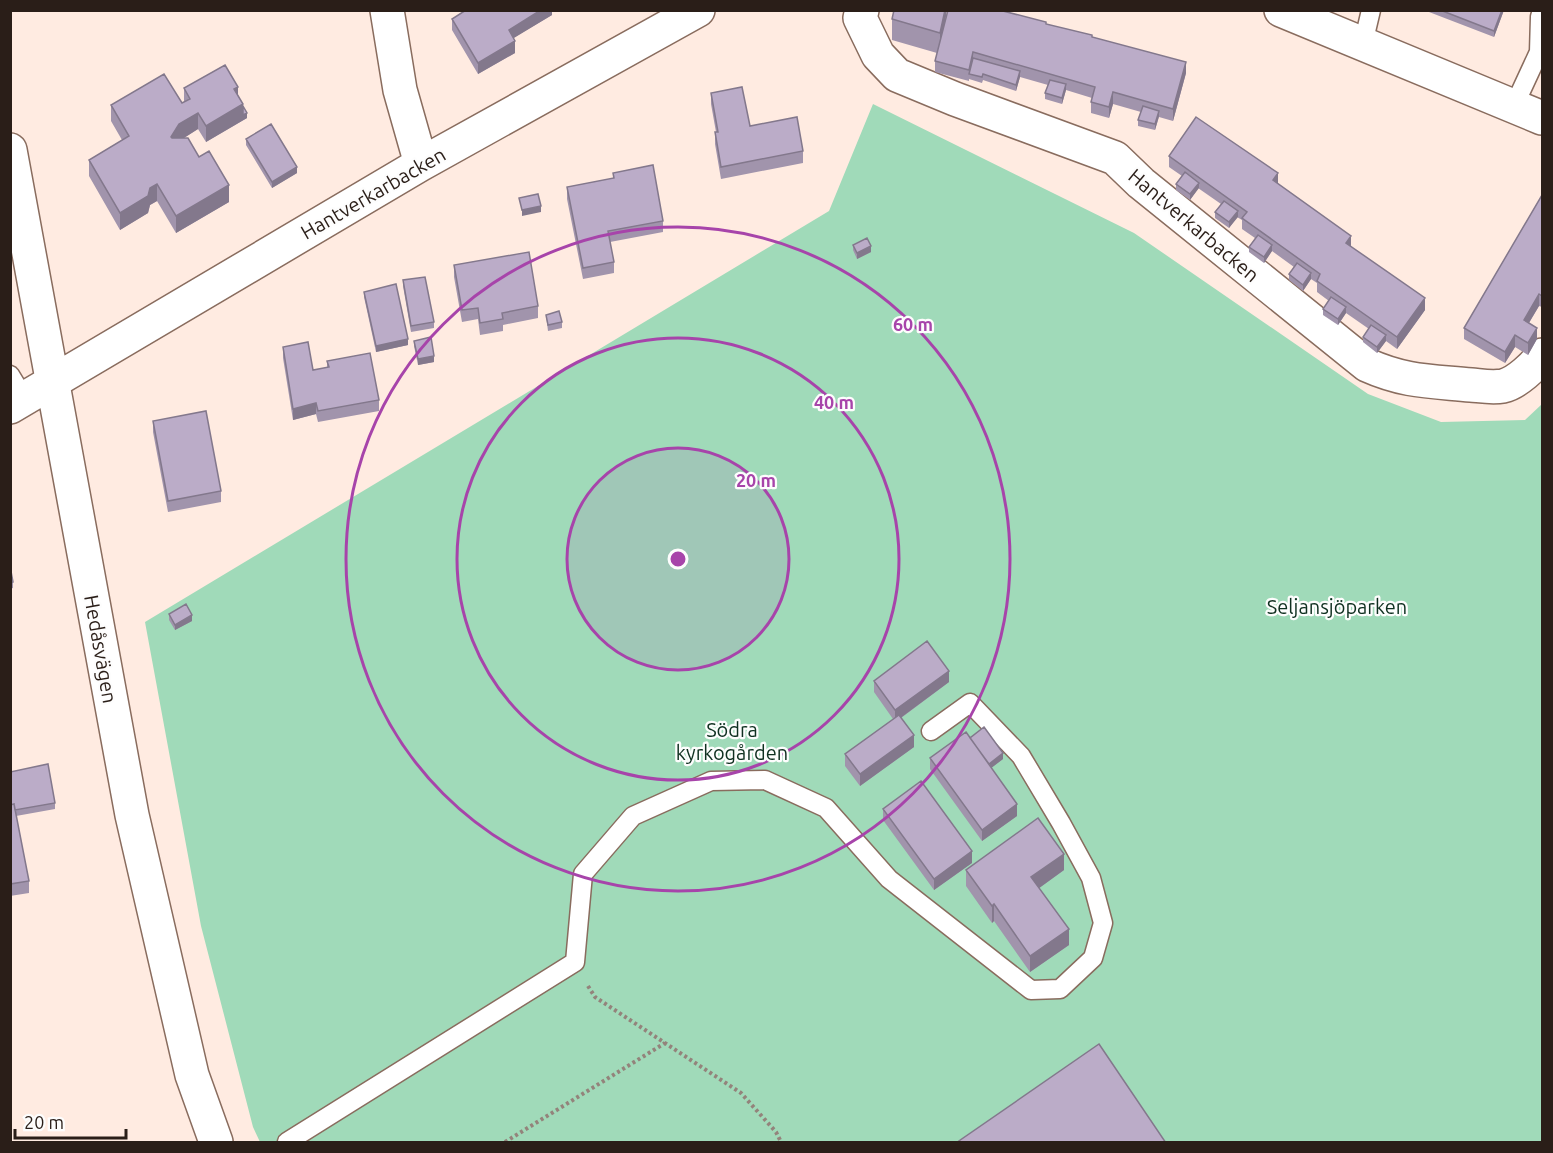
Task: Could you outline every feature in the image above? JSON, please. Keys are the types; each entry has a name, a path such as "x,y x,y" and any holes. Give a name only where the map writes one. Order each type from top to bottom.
{"street":[{"path":"387,10 400,90 421,164"},
{"name":"Hantverkarbacken","path":"24,390 421,164 698,10"},
{"name":"Hantverkarbacken","path":"862,10 860,18 878,55 897,75 1115,158 1141,183 1367,365 1390,375 1412,380 1490,387 1505,386 1535,366 1542,355"},
{"path":"1281,10 1528,112"},
{"name":"Hedåsvägen","path":"10,150 24,390 132,815 192,1075 216,1143"}],"lane":[{"path":"1363,44 1371,10"},
{"path":"1528,112 1539,52 1542,10"},
{"path":"288,1143 575,962 584,874 633,816 711,781 765,780 826,808 889,879 1031,990 1060,989 1093,958 1103,923 1091,878 1021,756 970,703 931,731"}],"path":[{"path":"575,962 595,997 741,1093 776,1132 781,1143"},
{"path":"507,1142 664,1043"}],"green space":[{"name":"Södra kyrkogården","path":"873,104 1134,233 1368,394 1441,422 1525,420 1542,404 1542,1142 260,1142 253,1127 201,926 145,622 829,211"}],"building":[{"path":"466,10 541,10 509,30 515,41 478,63 452,19"},
{"path":"894,10 945,10 940,33 892,19"},
{"path":"948,10 999,10 1186,62 1173,109 1113,92 1109,107 1091,102 1095,87 973,52 969,70 935,61"},
{"path":"1440,10 1502,10 1494,31"},
{"path":"973,58 1020,71 1016,85 983,74 982,77 969,74"},
{"path":"225,65 238,87 234,89 243,104 206,126 198,113 179,124 171,137 188,138 199,157 209,151 229,185 176,216 157,184 150,188 148,196 120,213 89,160 129,136 111,105 164,74 182,103 190,99 184,88"},
{"path":"1050,80 1066,84 1062,98 1045,93"},
{"path":"742,87 750,126 797,117 803,151 721,167 711,93"},
{"path":"1143,106 1159,111 1155,124 1138,120"},
{"path":"1196,117 1278,173 1273,180 1351,236 1346,243 1425,298 1397,337 1317,281 1320,274 1242,218 1247,212 1169,156"},
{"path":"271,124 297,167 272,182 246,139"},
{"path":"653,165 663,221 608,231 614,262 583,268 567,187 614,178 613,173"},
{"path":"1185,172 1199,183 1190,194 1176,184"},
{"path":"538,194 541,206 522,210 519,198"},
{"path":"1542,195 1542,296 1539,294 1524,320 1537,328 1528,343 1515,335 1505,352 1464,328"},
{"path":"1224,201 1238,211 1229,222 1215,212"},
{"path":"1258,235 1272,245 1264,257 1249,247"},
{"path":"867,238 871,246 857,253 853,245"},
{"path":"529,252 538,306 502,313 503,319 480,323 478,308 462,310 454,265"},
{"path":"1297,263 1311,273 1303,285 1289,274"},
{"path":"425,277 434,322 411,326 403,280"},
{"path":"396,284 408,339 376,346 364,292"},
{"path":"1331,297 1346,307 1338,319 1323,309"},
{"path":"559,311 562,322 548,325 546,315"},
{"path":"1371,325 1386,335 1377,347 1363,337"},
{"path":"431,337 434,356 418,359 414,341"},
{"path":"308,342 313,370 329,367 327,361 370,353 379,400 318,411 316,403 293,409 283,347"},
{"path":"206,411 221,491 168,501 153,421"},
{"path":"10,566 13,582 10,583"},
{"path":"186,604 192,615 175,625 169,614"},
{"path":"927,641 949,671 895,710 874,681"},
{"path":"899,715 914,735 860,774 845,754"},
{"path":"984,727 1003,753 989,764 970,738"},
{"path":"966,732 1017,804 982,830 930,758"},
{"path":"48,764 55,803 15,810 14,804 10,805 10,772"},
{"path":"921,781 972,851 934,879 883,809"},
{"path":"14,804 29,881 10,884 10,805"},
{"path":"1038,818 1064,854 1031,877 1069,929 1030,956 994,904 992,906 966,870"},
{"path":"1099,1044 1166,1143 956,1143"}],"park label":[{"name":"Seljansjöparken","path":"1337,606"}]}
